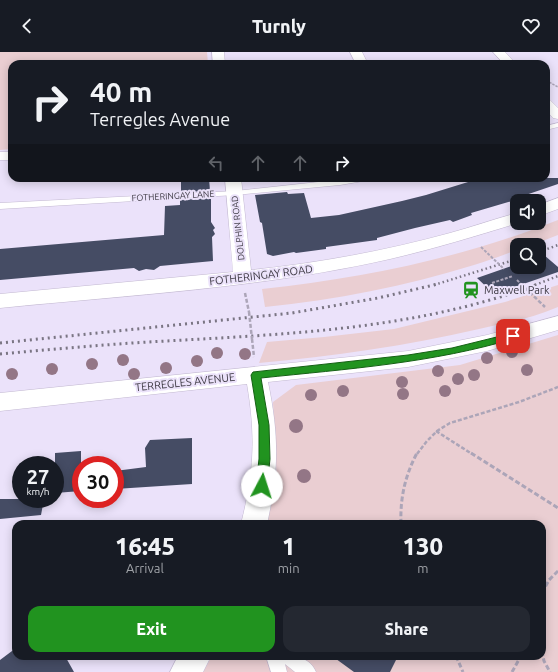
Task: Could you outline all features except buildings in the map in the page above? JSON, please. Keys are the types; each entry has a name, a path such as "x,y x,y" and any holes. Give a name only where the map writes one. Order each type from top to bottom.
{"street":[{"path":"499,52 506,60"},
{"path":"550,104 558,115"},
{"name":"DOLPHIN ROAD","path":"234,186 243,278"},
{"path":"546,208 558,203"},
{"name":"FOTHERINGAY ROAD","path":"0,301 243,278 336,265 397,253 469,235 510,220"},
{"name":"TERREGLES AVENUE","path":"0,402 408,359 487,343 552,315"},
{"path":"255,520 260,500 264,459 264,425 256,375"},
{"path":"185,672 193,660"}],"lane":[{"name":"FOTHERINGAY LANE","path":"0,206 234,186 346,182"},
{"path":"275,660 279,672"},
{"path":"292,660 308,672"}],"path":[{"path":"481,247 504,269"},
{"path":"492,283 512,276"},
{"path":"517,280 552,315"},
{"path":"249,312 252,339"},
{"path":"401,520 400,512 403,486 409,467 420,448 436,431 451,422 520,402 558,387"},
{"path":"436,431 558,508"},
{"path":"546,586 549,580 558,571"},
{"path":"458,660 463,672"},
{"path":"512,672 519,660"},
{"path":"544,660 550,672"}],"shaded area":[{"path":"0,52 207,52 208,60 8,60 8,149 0,150"},
{"path":"558,220 558,235 546,240 546,238 510,238 510,253 448,273 396,286 344,296 265,307 262,289 338,279 412,265 449,256 530,230 546,230 546,224"},
{"path":"558,285 558,307 519,320 452,335 397,345 342,354 259,363 267,342 394,329 505,302"},
{"path":"558,335 558,672 203,672 210,660 546,660 546,520 267,520 277,483 273,402 296,385 460,365"}],"railway":[{"path":"546,249 558,245"},
{"path":"435,285 510,261"},
{"path":"535,285 558,276"},
{"path":"0,343 292,313 378,298 435,285"},
{"path":"0,354 62,348 307,332 354,327 447,311 493,299 535,285"}],"place":[{"name":"Maxwell Park","path":"471,290"}],"route":[{"path":"262,486 264,425 256,375 408,359 452,351 513,336"}]}
